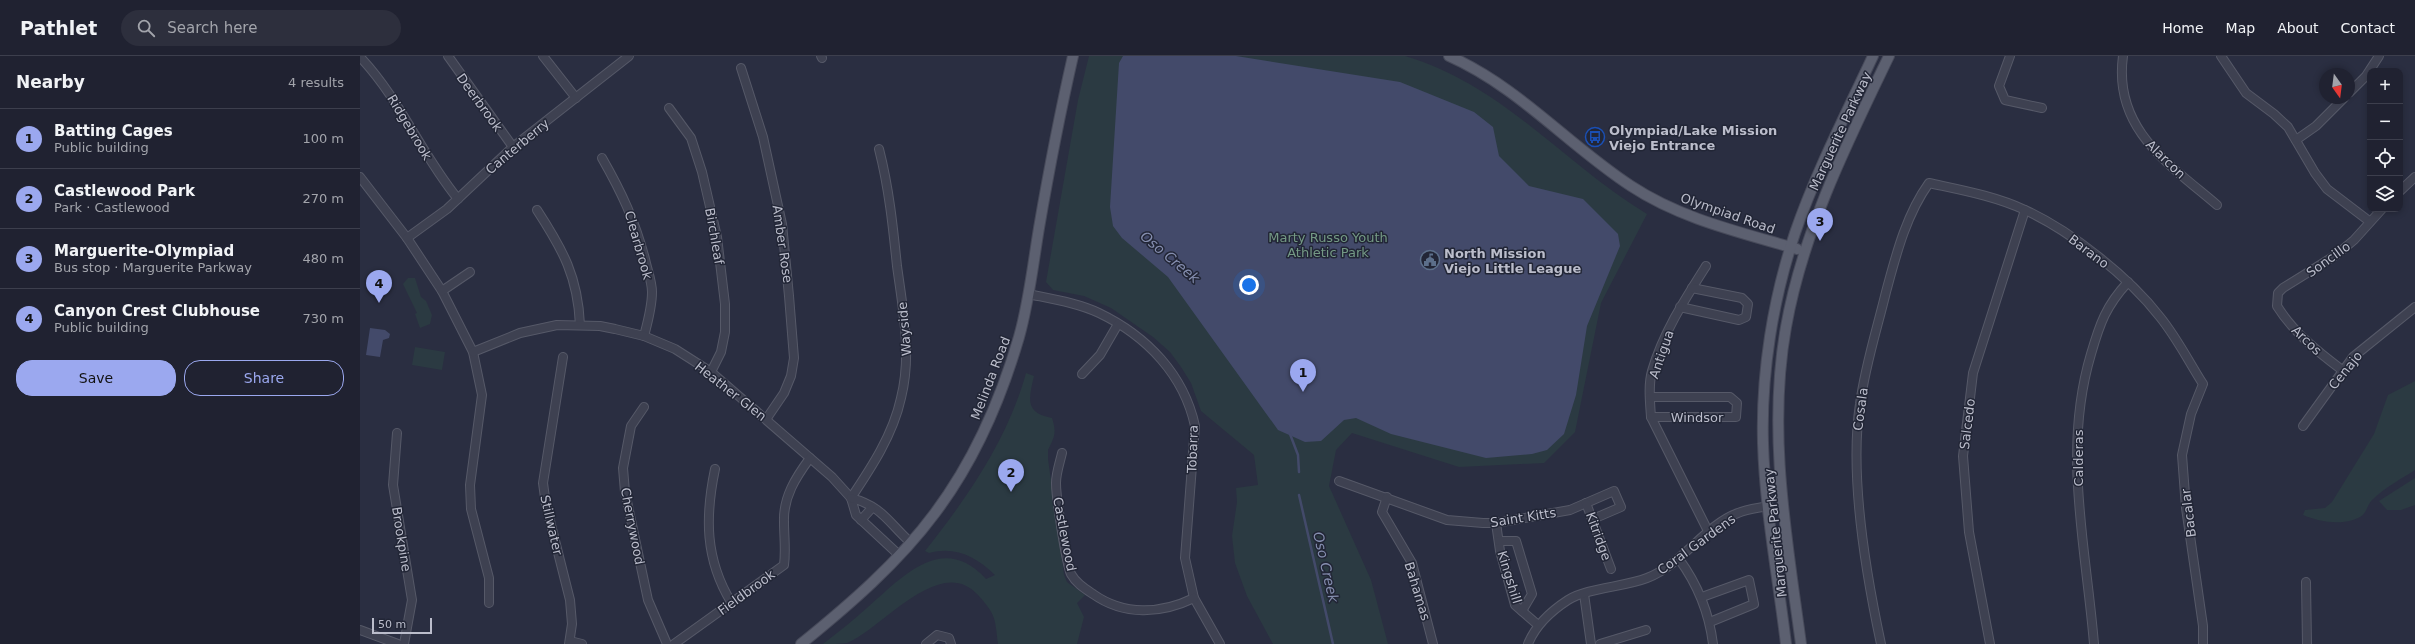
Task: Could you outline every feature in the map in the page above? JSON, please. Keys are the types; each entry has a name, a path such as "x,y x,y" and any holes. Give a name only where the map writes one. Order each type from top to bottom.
{"main road":[{"name":"Melinda Road","path":"801,644 838,614 899,554 936,512 987,423 1005,382 1020,335 1054,138 1073,56"},
{"name":"Olympiad Road","path":"1449,56 1507,88 1620,179 1642,193 1687,215 1804,252"},
{"name":"Marguerite Parkway","path":"1786,644 1768,506 1763,442 1765,395 1775,308 1791,248 1813,185 1873,56"},
{"name":"Marguerite Parkway","path":"1801,644 1781,493 1778,423 1786,328 1804,252 1837,166 1885,58"}],"street":[{"name":"Deerbrook","path":"448,56 513,147"},
{"path":"543,56 576,98"},
{"name":"Canterberry","path":"407,238 458,199 513,147 629,56"},
{"path":"2010,56 1999,86 2006,100 2042,108"},
{"name":"Alarcon","path":"2124,56 2123,89 2128,110 2139,132 2153,150 2217,205"},
{"path":"2221,56 2246,93 2274,114 2288,127 2315,173 2327,189 2369,221"},
{"path":"2355,87 2366,76 2379,56"},
{"name":"Ridgebrook","path":"360,57 390,93 437,173 458,199"},
{"name":"Amber Rose","path":"741,68 764,137 782,224 790,296 794,358 791,376 784,393 767,418"},
{"path":"2296,140 2316,126 2338,104"},
{"name":"Birchleaf","path":"669,108 692,138 702,172 717,237 725,304 725,332 720,352 711,372"},
{"name":"Wayside","path":"851,498 876,458 891,428 901,399 907,363 887,180 879,149"},
{"name":"Clearbrook","path":"602,158 624,196 636,226 648,272 652,289 651,310 644,336"},
{"path":"360,177 407,238 442,291 473,352 482,395 470,485 471,509 489,578 489,603"},
{"path":"2403,188 2415,178"},
{"name":"Barano","path":"1928,183 1978,194 2025,210 2062,231 2128,282 2161,318 2203,384"},
{"name":"Cosala","path":"1881,644 1865,554 1857,471 1856,437 1860,404 1868,363 1898,250 1918,198 1928,183"},
{"path":"538,210 562,248 571,268 577,292 580,325"},
{"name":"Salcedo","path":"1990,644 1969,532 1963,456 1973,373 2025,210"},
{"name":"Soncillo","path":"2277,306 2278,294 2283,288 2336,255 2354,240 2369,221 2379,212"},
{"name":"Antigua","path":"1706,266 1680,307 1652,371 1650,397 1651,417 1709,533"},
{"path":"442,291 470,272"},
{"name":"Calderas","path":"2094,644 2078,498 2076,432 2087,367 2100,325 2112,300 2128,282"},
{"path":"1680,307 1739,320 1746,317 1748,304 1742,298 1692,288"},
{"name":"Tobarra","path":"1028,294 1077,305 1099,313 1118,324 1160,356 1181,385 1192,411 1195,426 1185,558 1194,598 1220,644"},
{"name":"Arcos","path":"2277,306 2297,334 2315,350 2342,370"},
{"name":"Cenajo","path":"2303,426 2342,370 2365,345 2415,307"},
{"path":"1082,374 1100,355 1118,324"},
{"name":"Heather Glen","path":"473,352 500,340 539,328 580,325 600,326 644,336 675,349 711,372 767,418 832,477 851,498 856,515 899,554"},
{"name":"Stillwater","path":"563,358 543,483 546,504 570,600 572,624 569,642"},
{"name":"Bacalar","path":"2203,384 2190,414 2182,455 2186,508 2203,626 2203,644"},
{"name":"Windsor","path":"1650,397 1730,398 1737,403 1736,417 1651,417"},
{"name":"Cherrywood","path":"644,407 631,426 624,468 625,492 648,600 667,644"},
{"name":"Brookpine","path":"397,433 393,485 412,600 404,644"},
{"name":"Castlewood","path":"1062,453 1056,482 1067,559 1070,572 1079,585 1102,601 1120,608 1138,611 1160,610 1178,606 1194,598"},
{"name":"Fieldbrook","path":"674,644 784,565 786,551 784,521 787,500 798,475 810,458"},
{"path":"715,469 708,502 711,553 719,582 731,602"},
{"name":"Saint Kitts","path":"1339,481 1387,496 1447,520 1496,523 1570,510 1614,491 1620,507 1593,519"},
{"name":"Bahamas","path":"1387,496 1382,512 1412,563 1433,644"},
{"path":"851,498 870,506 891,522 910,542"},
{"name":"Kitridge","path":"1586,503 1611,569"},
{"path":"861,520 870,506"},
{"name":"Coral Gardens","path":"1528,644 1538,625 1549,613 1570,599 1584,594 1637,582 1664,570 1709,533 1739,513 1768,506"},
{"name":"Kingshill","path":"1496,523 1499,541 1516,605 1538,625"},
{"name":"Kingshill","path":"1499,541 1516,541 1532,594 1522,611"},
{"path":"1679,559 1691,574 1702,597 1710,622 1713,644"},
{"path":"1702,597 1749,580 1754,604 1710,622"},
{"path":"2306,582 2307,644"},
{"path":"1584,594 1591,644"},
{"path":"360,630 398,644"},
{"path":"1600,644 1612,643 1646,630"},
{"path":"926,644 937,635 949,638 951,644"},
{"path":"569,642 582,644"}],"green space":[{"name":"Marty Russo Youth Athletic Park","path":"1089,56 1405,56 1441,69 1473,86 1503,105 1616,194 1647,214 1601,303 1575,432 1544,463 1459,467 1352,433 1336,450 1329,486 1371,580 1388,644 1273,644 1247,596 1235,563 1232,536 1237,502 1236,488 1258,485 1254,455 1201,411 1191,383 1181,367 1170,352 1153,337 1111,308 1084,296 1053,290 1046,282 1078,100"},
{"path":"408,278 415,278 421,297 426,301 432,315 430,324 420,328 415,314 417,313 403,284"},
{"path":"415,347 445,352 442,370 412,365"},
{"path":"1026,373 1034,376 1030,398 1033,408 1043,416 1052,418 1054,423 1054,435 1048,450 1048,459 1064,575 1067,582 1085,595 1077,603 1084,617 1077,644 998,644 994,617 984,602 978,595 963,584 946,583 929,588 911,598 861,635 847,643 823,644 857,617 895,583 909,572 924,564 939,559 954,559 970,565 986,579 995,575 973,558 957,552 939,551 929,553 925,551 971,489 984,467 1009,421"},
{"path":"2415,381 2415,470 2377,496 2370,502 2366,511 2354,520 2332,522 2316,520 2303,515 2305,510 2325,508 2332,502 2374,434 2388,395"},
{"path":"2415,478 2415,505 2401,510 2387,510 2379,501"}],"water":[{"name":"Marty Russo Youth Athletic Park","path":"1123,56 1236,56 1400,82 1474,112 1493,127 1499,156 1529,186 1583,199 1618,234 1620,246 1587,326 1576,395 1564,434 1547,450 1532,454 1486,458 1391,434 1356,418 1344,420 1321,441 1305,442 1278,430 1168,277 1122,238 1113,226 1110,207 1119,63"},
{"path":"370,328 385,330 390,334 389,338 383,340 380,357 366,355"}],"waterway":[{"name":"Oso Creek","path":"1290,434 1298,455 1299,472"},
{"name":"Oso Creek","path":"1299,495 1333,644"}],"place":[{"name":"Olympiad/Lake Mission Viejo Entrance","path":"1595,137"},
{"name":"Marguerite-Olympiad","path":"1820,241"},
{"name":"North Mission Viejo Little League","path":"1430,260"},
{"name":"Canyon Crest Clubhouse","path":"379,303"},
{"name":"Batting Cages","path":"1303,392"},
{"name":"Castlewood Park","path":"1011,492"}]}
